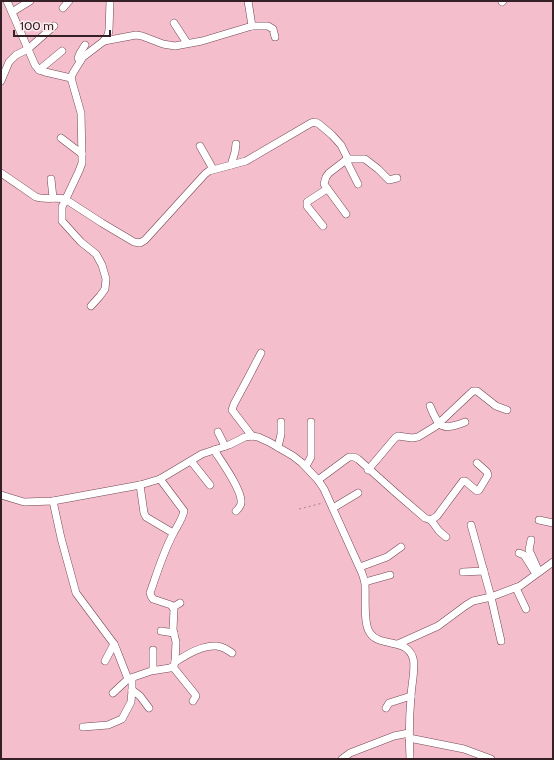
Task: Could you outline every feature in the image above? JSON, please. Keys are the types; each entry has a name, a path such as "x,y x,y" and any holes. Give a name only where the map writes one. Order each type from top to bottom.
{"street":[{"path":"7,1 35,65 39,70 72,78"},
{"path":"12,12 30,1"},
{"path":"63,8 69,1"},
{"path":"104,41 109,30 110,1"},
{"path":"250,1 252,26"},
{"path":"174,23 187,44"},
{"path":"1,81 9,62 16,55 28,49 54,26"},
{"path":"91,306 105,289 106,279 102,265 96,254 81,242 62,221 62,207 82,163 81,113 72,78 73,73 80,61 86,54 104,41 136,35 169,46 202,41 252,26 268,26 273,29 276,37"},
{"path":"80,61 78,58 85,45"},
{"path":"39,70 62,51"},
{"path":"1,172 36,198 65,199 134,242 140,243 145,240 205,174 213,169 246,161 311,123 315,122 319,124 337,140 358,184"},
{"path":"61,138 82,154"},
{"path":"231,165 236,144"},
{"path":"200,146 213,169"},
{"path":"346,214 324,184 326,177 347,160 365,159 389,180 396,178"},
{"path":"51,179 53,198"},
{"path":"323,226 307,206 307,202 327,189"},
{"path":"261,353 232,410 252,436 269,442 293,456 306,466 318,480 360,567 365,582 366,621 369,633 379,640 404,646 413,657 414,664 409,736 410,759"},
{"path":"368,470 395,438 398,436 418,437 439,423 473,391 477,391 496,406 507,410"},
{"path":"430,406 435,418 439,423 446,427 465,422"},
{"path":"278,447 281,434 281,422"},
{"path":"306,466 311,457 311,422"},
{"path":"218,432 225,446"},
{"path":"1,495 24,502 53,501 140,485 160,479 202,454 252,436"},
{"path":"214,450 242,498 241,505 236,511"},
{"path":"318,480 349,457 354,457 425,518 431,520 439,531 446,537"},
{"path":"191,461 210,485"},
{"path":"431,520 437,516 463,482 465,481 477,491 479,490 488,475 487,472 477,463"},
{"path":"160,479 184,511 183,517 173,533 161,561 150,594 153,599 171,605 174,609 174,633 176,642 174,665 196,696 194,701"},
{"path":"140,485 144,513 146,517 173,533"},
{"path":"331,505 358,493"},
{"path":"53,501 61,538 76,593 114,644 130,678 132,690 131,702 122,719 108,724 83,727"},
{"path":"539,520 553,523"},
{"path":"472,525 501,641"},
{"path":"531,540 529,550 537,573"},
{"path":"360,567 386,557 401,547"},
{"path":"519,553 524,555 537,573"},
{"path":"398,644 438,626 473,601 491,597 516,588 553,562"},
{"path":"463,572 484,571"},
{"path":"365,582 390,575"},
{"path":"516,588 526,610"},
{"path":"173,607 180,603"},
{"path":"161,631 174,633"},
{"path":"105,661 114,644"},
{"path":"113,693 130,678 153,670 170,668 188,654 205,648 218,646 232,653"},
{"path":"153,650 153,670"},
{"path":"132,690 140,696 148,708"},
{"path":"386,708 389,703 411,696"},
{"path":"342,759 350,753 394,736 409,736 464,749 491,759"}],"path":[{"path":"300,509 331,505"}]}
